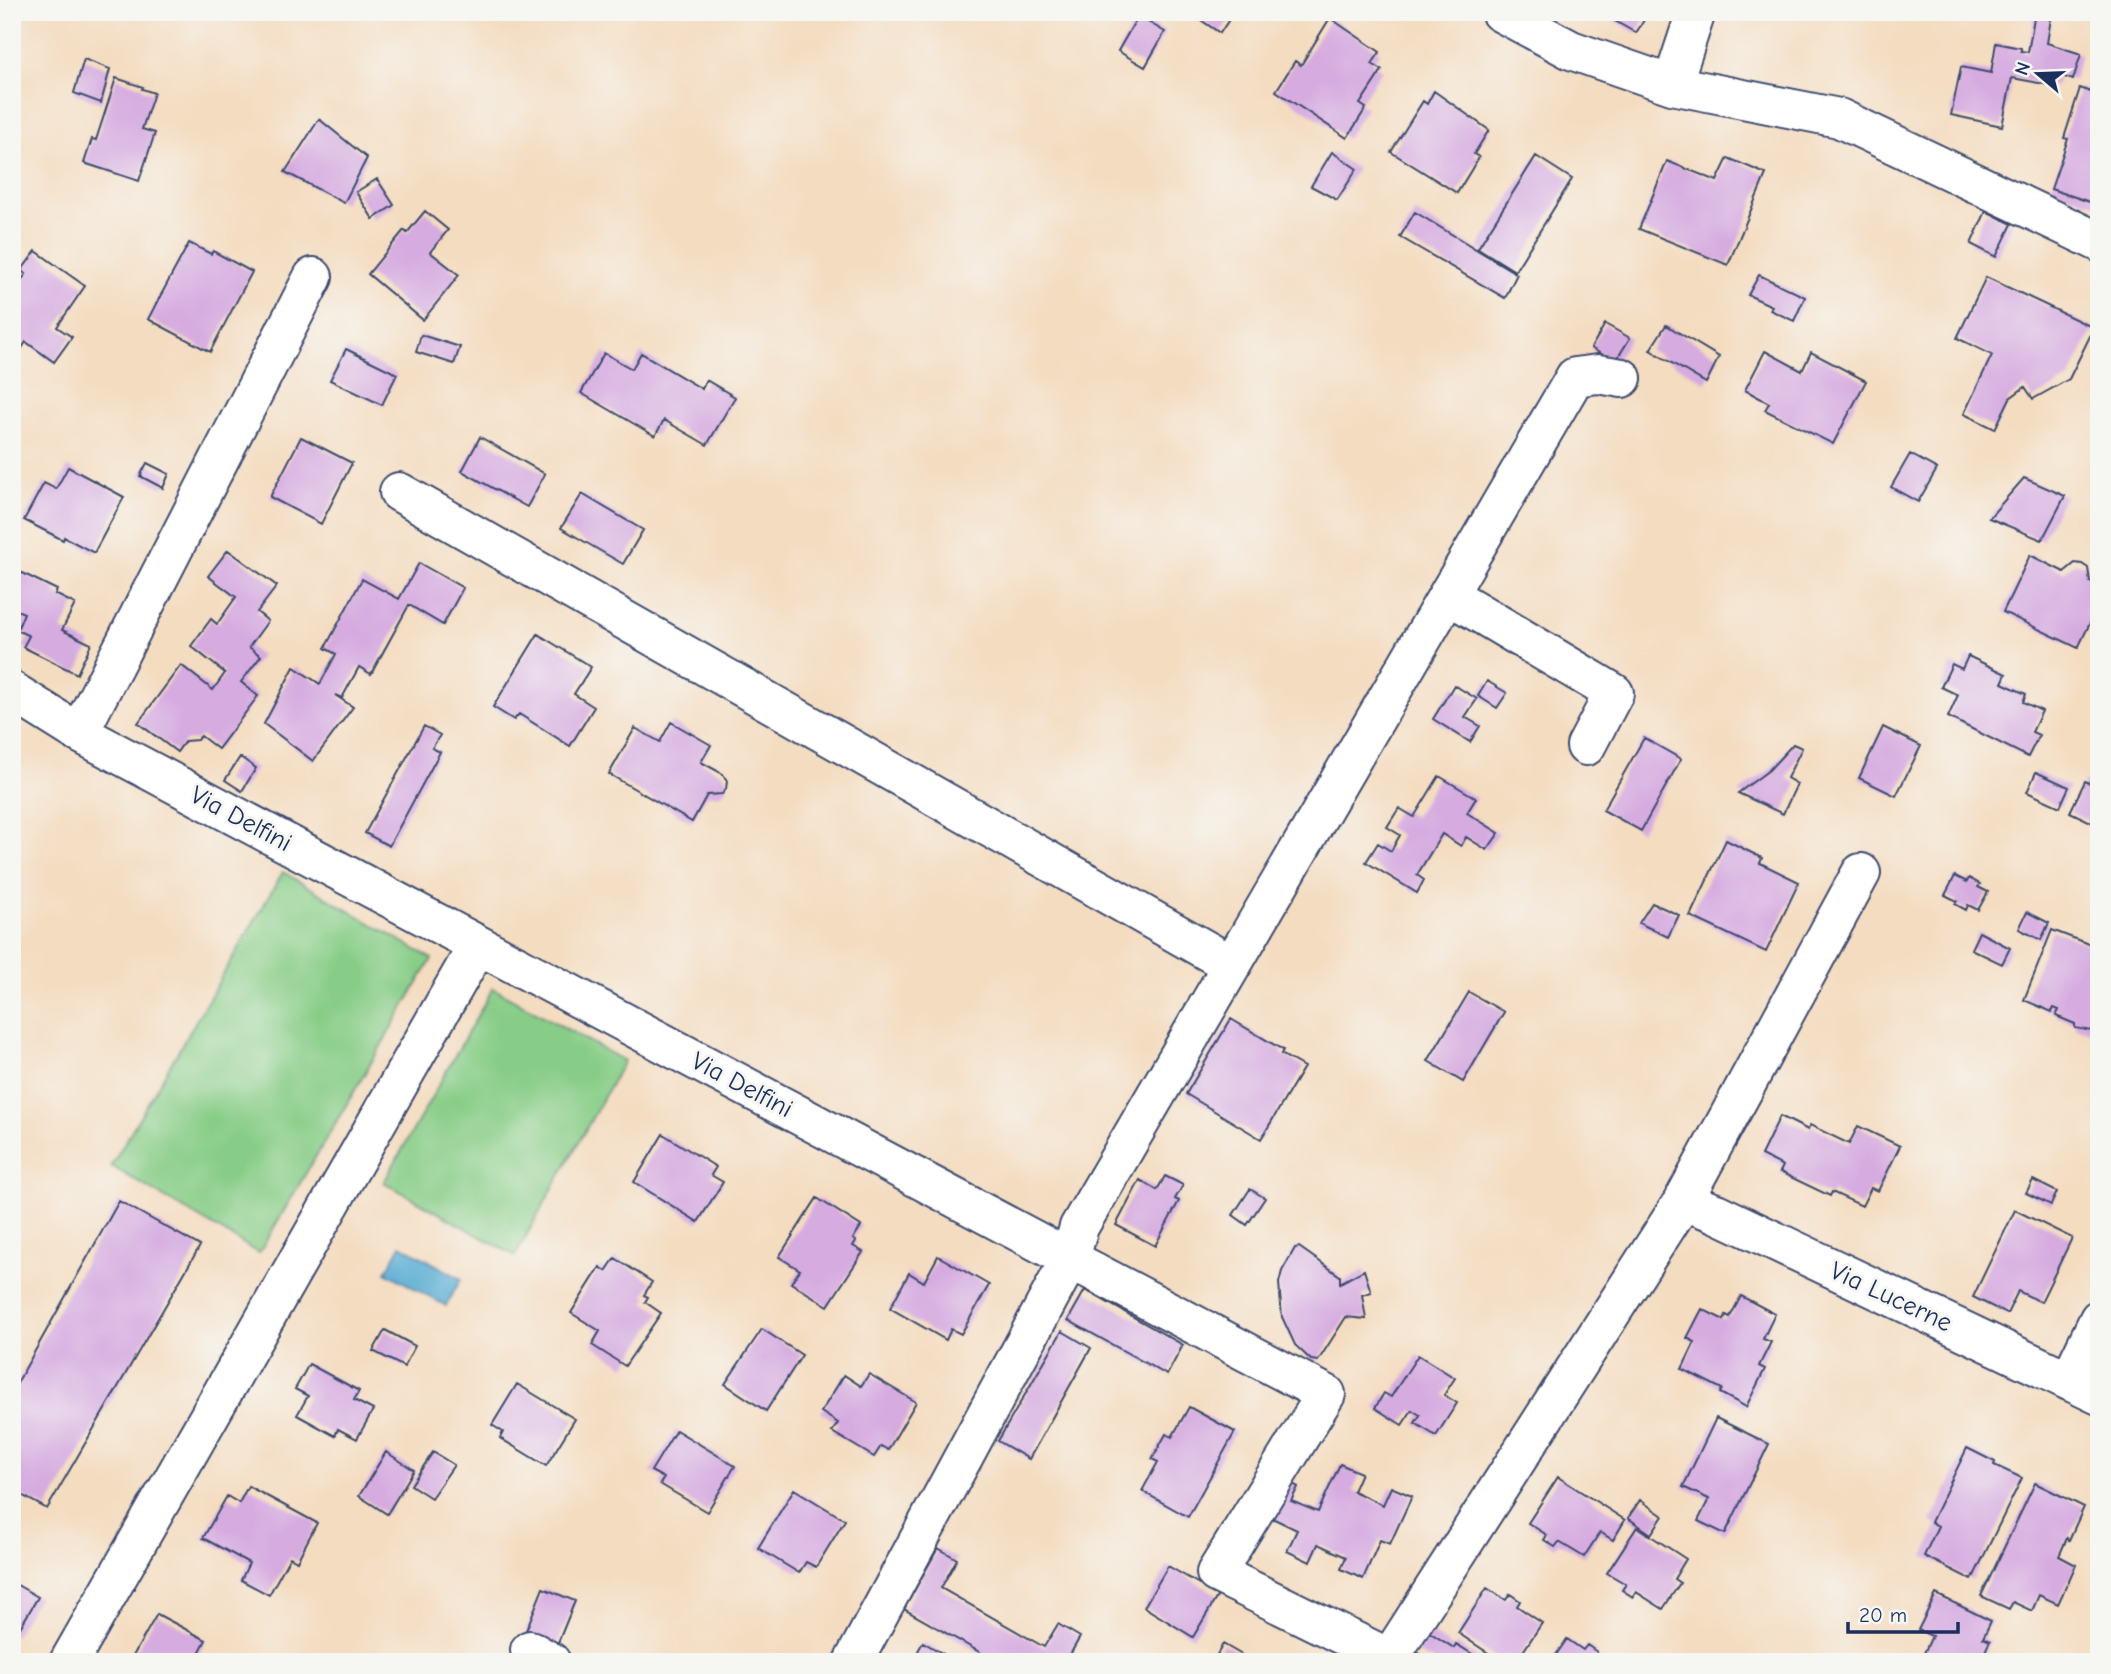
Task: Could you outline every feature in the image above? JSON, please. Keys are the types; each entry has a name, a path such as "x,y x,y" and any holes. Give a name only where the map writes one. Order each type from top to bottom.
{"street":[{"path":"1500,12 1571,50 1672,85 1839,118 2099,242"},
{"path":"1672,85 1696,12"},
{"path":"79,733 313,278"},
{"path":"853,1662 1070,1259 1079,1227 1575,377 1598,374 1622,378"},
{"path":"399,492 1232,965"},
{"path":"1449,594 1614,693 1586,746"},
{"name":"Via Delfini","path":"12,691 79,733 1326,1394 1216,1573 1391,1661"},
{"path":"1391,1661 1683,1201 1861,873"},
{"path":"69,1662 478,945"},
{"name":"Via Lucerne","path":"1683,1201 1716,1213 2084,1388"},
{"path":"2084,1388 2099,1320"}],"green space":[{"path":"283,872 432,959 259,1253 111,1166"},
{"path":"493,988 624,1061 515,1256 384,1182"}],"water":[{"path":"401,1245 461,1279 446,1306 386,1272"}],"building":[{"path":"1189,12 1234,12 1220,33"},
{"path":"1599,12 1649,12 1636,33"},
{"path":"2035,12 2052,12 2047,43 2081,54 2073,80 2059,75 2055,86 2012,78 2002,126 1951,115 1961,67 1991,73 1996,43 2028,52"},
{"path":"1138,16 1165,32 1145,67 1118,51"},
{"path":"1330,18 1380,52 1372,64 1382,70 1360,104 1366,108 1347,138 1276,91 1295,61 1301,65"},
{"path":"84,59 110,69 101,103 74,93"},
{"path":"116,78 154,93 142,129 155,133 139,181 84,163 92,139 96,140"},
{"path":"2080,88 2099,95 2099,205 2051,189 2068,139 2064,138"},
{"path":"1434,91 1489,130 1474,154 1479,157 1457,193 1391,152 1423,101 1427,104"},
{"path":"319,119 367,158 344,203 285,172"},
{"path":"1332,152 1357,169 1337,200 1311,186"},
{"path":"1536,156 1572,179 1515,271 1478,248"},
{"path":"1728,158 1766,174 1728,265 1639,229 1667,161 1717,181"},
{"path":"377,179 394,205 373,219 356,192"},
{"path":"425,211 448,230 430,252 459,275 423,320 368,274 404,230 407,233"},
{"path":"1986,211 2012,224 1996,257 1971,244"},
{"path":"1415,212 1517,274 1505,298 1400,237"},
{"path":"189,243 211,254 213,251 252,272 210,352 148,319"},
{"path":"36,251 85,286 57,327 72,337 54,362 26,342 22,348 12,342 12,293 26,274 21,271"},
{"path":"1759,275 1805,297 1794,321 1770,310 1772,306 1748,295"},
{"path":"1986,277 2094,328 2069,379 2033,399 2025,387 2010,398 1995,429 1964,414 1992,355 1957,338"},
{"path":"1605,324 1630,338 1615,362 1591,348"},
{"path":"1666,325 1719,357 1706,383 1650,350"},
{"path":"421,335 460,347 454,364 416,352"},
{"path":"346,349 397,374 382,405 330,380"},
{"path":"1765,351 1802,371 1811,352 1866,381 1833,444 1765,410 1769,403 1745,390"},
{"path":"604,353 632,369 641,353 702,389 706,380 735,397 707,445 664,420 655,436 581,393"},
{"path":"301,437 352,463 321,524 270,497"},
{"path":"480,437 545,474 527,507 462,471"},
{"path":"1910,454 1937,469 1918,502 1891,487"},
{"path":"147,463 169,474 163,488 140,476"},
{"path":"68,467 124,497 94,553 24,520 44,483 56,489"},
{"path":"2024,478 2065,496 2042,540 1989,518"},
{"path":"582,494 643,530 623,564 561,528"},
{"path":"228,550 277,586 257,612 268,621 249,647 261,656 241,682 258,696 218,749 201,736 197,740 185,741 177,752 138,723 181,665 213,690 225,673 191,646 211,619 217,624 236,597 208,576"},
{"path":"2030,555 2064,572 2075,563 2082,564 2088,568 2090,582 2099,586 2099,604 2078,648 2003,612"},
{"path":"419,563 463,588 443,625 409,605 371,674 359,667 342,698 335,695 353,707 313,761 264,724 294,667 320,684 336,654 325,648 362,579 399,599"},
{"path":"14,569 57,590 55,594 75,604 62,630 91,644 77,674 23,647 29,636 17,630 24,613 12,608"},
{"path":"538,634 591,667 574,694 594,707 570,746 519,714 514,720 493,707"},
{"path":"1968,656 2006,674 2002,683 2026,694 2023,702 2042,711 2032,732 2039,735 2028,757 1948,717 1958,695 1941,687 1952,664 1962,669"},
{"path":"1487,681 1507,693 1497,708 1478,696"},
{"path":"1454,685 1477,699 1465,717 1480,726 1470,742 1433,719"},
{"path":"671,722 711,745 701,762 723,774 727,781 722,794 707,795 692,822 609,774 635,728 660,742"},
{"path":"424,726 440,735 432,748 440,752 389,846 365,833"},
{"path":"1883,727 1921,746 1896,796 1859,778"},
{"path":"1644,738 1681,759 1641,831 1603,810"},
{"path":"1793,744 1802,748 1787,778 1797,784 1783,814 1738,793 1769,770"},
{"path":"240,757 256,768 242,791 225,780"},
{"path":"2036,772 2069,787 2060,807 2027,792"},
{"path":"1439,776 1476,798 1467,813 1499,833 1487,850 1466,837 1461,846 1442,834 1417,875 1424,880 1417,893 1366,862 1378,843 1391,851 1400,835 1387,827 1399,808 1414,817"},
{"path":"2085,781 2099,788 2099,826 2070,812"},
{"path":"1726,840 1762,858 1760,863 1799,882 1766,952 1690,916"},
{"path":"1955,876 1967,882 1969,878 1988,892 1978,910 1968,905 1966,910 1945,895"},
{"path":"1652,903 1679,915 1668,937 1639,923"},
{"path":"2027,912 2049,923 2041,940 2019,929"},
{"path":"2052,930 2099,948 2099,1015 2092,1031 2075,1028 2075,1024 2056,1016 2059,1010 2054,1008 2052,1012 2024,1000"},
{"path":"1979,932 2010,948 2002,964 1971,949"},
{"path":"1469,992 1504,1012 1463,1082 1428,1061"},
{"path":"1231,1019 1283,1050 1281,1054 1304,1067 1261,1139 1186,1094"},
{"path":"1780,1116 1808,1130 1810,1125 1849,1144 1858,1126 1900,1146 1878,1191 1871,1188 1862,1206 1832,1192 1830,1196 1780,1172 1783,1166 1761,1155"},
{"path":"663,1134 716,1167 711,1175 723,1182 698,1222 634,1182"},
{"path":"1165,1176 1183,1185 1175,1199 1179,1201 1155,1246 1116,1225 1140,1180 1157,1190"},
{"path":"2033,1180 2057,1192 2051,1205 2026,1193"},
{"path":"1250,1189 1265,1198 1247,1225 1233,1215"},
{"path":"817,1198 861,1226 853,1239 856,1241 853,1246 863,1252 828,1306 791,1283 800,1270 779,1257"},
{"path":"119,1201 200,1246 47,1509 12,1490 12,1392"},
{"path":"2015,1210 2072,1238 2041,1302 2018,1291 2007,1314 1973,1297"},
{"path":"1299,1247 1340,1276 1340,1283 1364,1270 1371,1292 1362,1295 1366,1319 1346,1317 1318,1361 1311,1360 1295,1345 1282,1317 1279,1283 1282,1271 1295,1248"},
{"path":"938,1256 989,1285 961,1334 951,1329 946,1340 890,1308 909,1273 924,1282"},
{"path":"615,1258 652,1282 644,1295 648,1297 645,1302 661,1313 625,1366 592,1345 600,1331 571,1313 600,1267 606,1271"},
{"path":"1085,1290 1183,1345 1167,1375 1068,1320"},
{"path":"1741,1296 1775,1314 1763,1339 1771,1342 1759,1366 1765,1369 1746,1407 1720,1393 1722,1389 1682,1369 1695,1342 1687,1338 1702,1309 1724,1320 1726,1315 1730,1317"},
{"path":"762,1329 802,1355 766,1411 725,1384"},
{"path":"385,1330 415,1346 404,1367 373,1351"},
{"path":"1062,1331 1091,1348 1029,1459 998,1441"},
{"path":"1418,1355 1455,1378 1444,1395 1457,1403 1436,1436 1415,1423 1420,1415 1412,1410 1402,1425 1375,1408 1384,1393 1391,1397"},
{"path":"309,1364 359,1391 354,1400 373,1410 357,1439 338,1429 335,1436 297,1415 308,1396 295,1389"},
{"path":"869,1374 916,1402 888,1450 881,1446 874,1457 832,1432 838,1423 821,1412 844,1375 861,1386"},
{"path":"517,1384 575,1419 546,1466 500,1438 503,1432 492,1425"},
{"path":"1189,1407 1235,1432 1188,1517 1142,1491 1158,1462 1152,1459 1166,1434 1172,1437"},
{"path":"1716,1418 1769,1444 1725,1534 1698,1521 1709,1499 1683,1487"},
{"path":"676,1430 735,1466 707,1512 660,1484 664,1478 651,1471"},
{"path":"1967,1448 2022,1478 1972,1580 1924,1556 1938,1526 1931,1522"},
{"path":"386,1452 414,1470 387,1514 359,1496"},
{"path":"433,1452 454,1465 431,1498 411,1485"},
{"path":"1340,1464 1361,1473 1353,1491 1383,1505 1391,1487 1412,1496 1390,1544 1380,1540 1363,1579 1341,1569 1346,1557 1318,1544 1310,1562 1287,1551 1297,1530 1264,1514 1286,1480 1298,1487 1291,1501 1318,1512"},
{"path":"1558,1477 1625,1520 1613,1540 1600,1532 1584,1557 1559,1542 1555,1547 1544,1540 1547,1535 1528,1523"},
{"path":"2035,1483 2084,1507 2059,1556 2076,1565 2058,1604 2039,1595 2032,1611 2013,1602 2009,1609 1981,1596"},
{"path":"248,1486 317,1523 297,1561 290,1557 269,1595 241,1580 249,1563 203,1538 227,1496 239,1503"},
{"path":"794,1489 845,1520 816,1567 806,1562 799,1573 758,1548"},
{"path":"1640,1500 1663,1516 1651,1534 1628,1518"},
{"path":"1637,1527 1686,1559 1674,1579 1680,1583 1663,1609 1636,1592 1633,1597 1622,1590 1626,1584 1607,1573"},
{"path":"938,1548 957,1559 941,1588 1044,1647 1058,1624 1080,1637 1067,1660 1070,1662 997,1662 904,1609"},
{"path":"1168,1566 1218,1595 1193,1637 1144,1607"},
{"path":"12,1582 38,1597 15,1636 12,1635"},
{"path":"543,1588 575,1601 555,1650 525,1633"},
{"path":"1487,1588 1506,1600 1510,1594 1520,1601 1517,1606 1542,1623 1516,1662 1502,1662 1458,1633"},
{"path":"1936,1594 1991,1621 1983,1638 1990,1641 1980,1662 1942,1662 1924,1653 1932,1636 1918,1630"},
{"path":"157,1614 206,1640 199,1653 216,1662 143,1662 133,1656"},
{"path":"1429,1632 1454,1648 1456,1644 1485,1662 1436,1662 1416,1652"},
{"path":"1567,1639 1583,1650 1587,1645 1597,1652 1595,1657 1603,1662 1551,1662"},
{"path":"923,1642 957,1662 912,1662"},
{"path":"1223,1644 1254,1662 1213,1662"}]}
